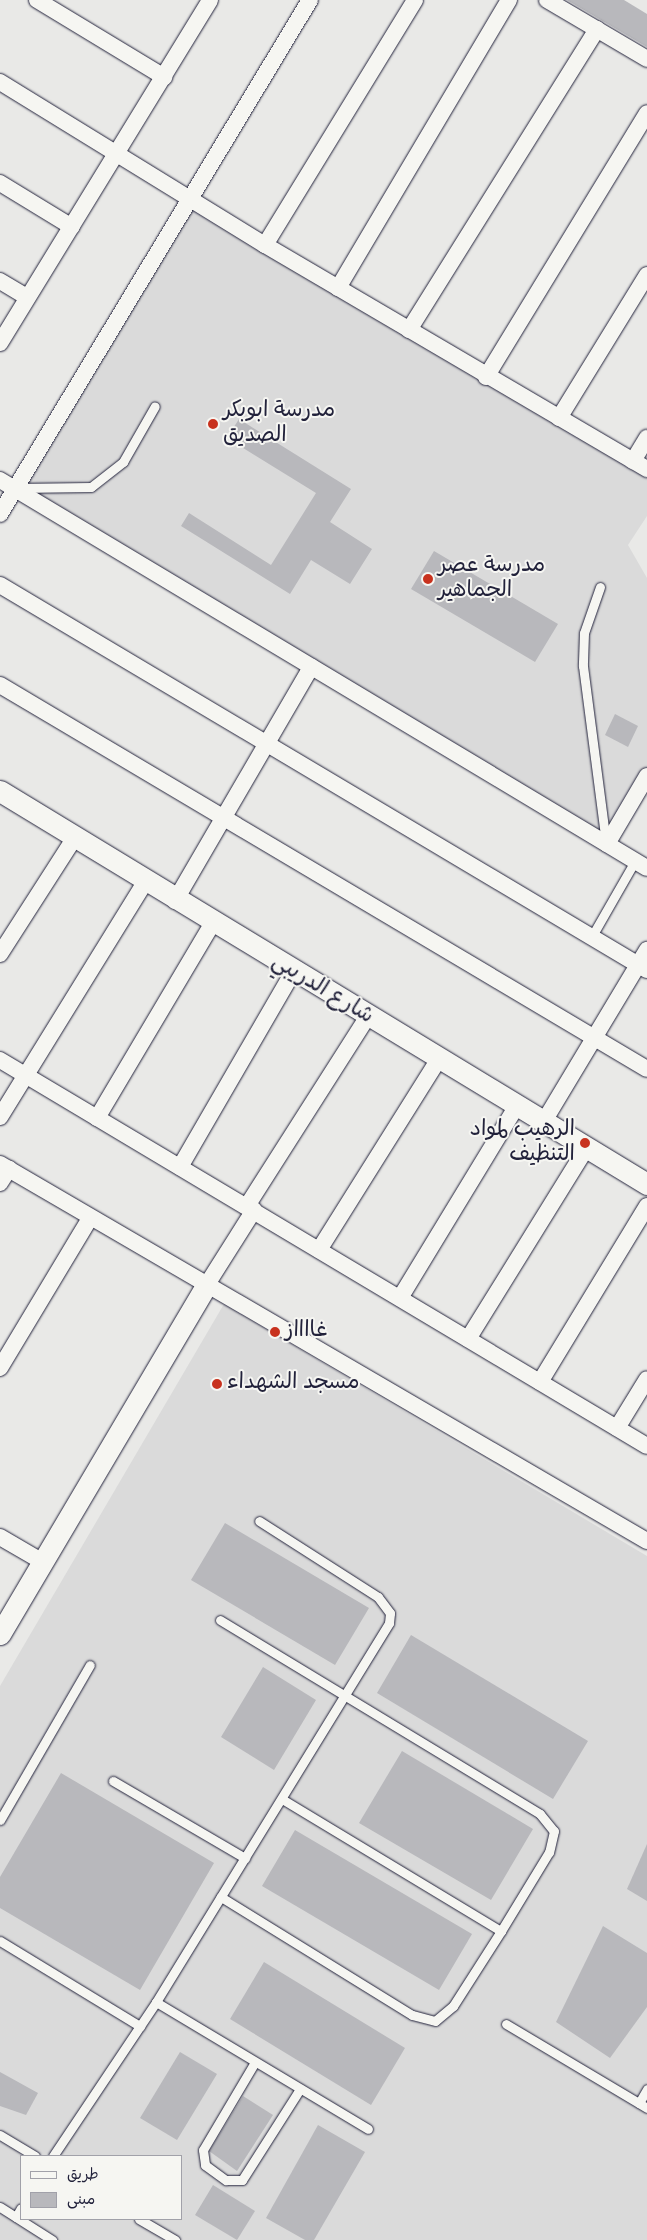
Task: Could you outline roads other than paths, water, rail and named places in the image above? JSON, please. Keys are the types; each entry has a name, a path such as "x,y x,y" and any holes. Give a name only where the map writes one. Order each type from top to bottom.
{"street":[{"path":"37,0 164,77"},
{"path":"0,514 310,0"},
{"path":"265,245 415,0"},
{"path":"338,288 509,0"},
{"path":"547,0 647,59"},
{"path":"0,343 164,77 207,1"},
{"path":"408,330 597,28"},
{"path":"0,82 118,152 265,245 640,465 647,438"},
{"path":"486,376 647,113"},
{"path":"0,183 72,227"},
{"path":"559,418 647,275"},
{"path":"0,280 27,297"},
{"path":"0,480 641,864"},
{"path":"0,585 265,746 643,967"},
{"path":"175,901 312,667"},
{"path":"0,685 221,820 647,1069"},
{"path":"607,844 647,776"},
{"name":"شارع الدريبي","path":"0,792 212,924 368,1016 585,1150 647,1184"},
{"path":"0,954 74,837"},
{"path":"0,1116 145,882"},
{"path":"97,1118 212,924"},
{"path":"542,1123 594,1037 643,967 647,950"},
{"path":"180,1168 293,972"},
{"path":"0,1634 251,1208 368,1016"},
{"path":"0,1060 647,1446"},
{"path":"319,1250 438,1060"},
{"path":"400,1298 516,1106"},
{"path":"468,1339 585,1150"},
{"path":"0,1183 4,1166 206,1286 647,1542"},
{"path":"540,1382 647,1206"},
{"path":"0,1368 90,1218"},
{"path":"617,1428 647,1379"},
{"path":"0,1537 43,1562"}],"lane":[{"path":"14,489 91,487 123,462 155,406"},
{"path":"600,587 584,633 583,666 607,844"},
{"path":"592,936 641,864"},
{"path":"54,2155 156,2002 389,1623 386,1603 259,1521"},
{"path":"220,1620 346,1695 548,1821 554,1842 501,1931 446,2016 423,2020 221,1897"},
{"path":"0,1820 90,1666"},
{"path":"112,1781 245,1858"},
{"path":"282,1799 501,1931"},
{"path":"0,1941 140,2026"},
{"path":"156,2002 368,2129"},
{"path":"506,2024 647,2108"},
{"path":"255,2062 203,2150 205,2165 226,2180 237,2183 246,2175 300,2089"},
{"path":"639,2103 647,2090"},
{"path":"0,2134 33,2155"},
{"path":"0,2207 20,2220"},
{"path":"16,2217 20,2210"},
{"path":"21,2220 52,2240"},
{"path":"142,2220 175,2240"}],"place":[{"name":"مدرسة ابوبكر الصديق","path":"213,424"},
{"name":"مدرسة عصر الجماهير","path":"428,579"},
{"name":"الرهيب لمواد التنظيف","path":"585,1143"},
{"name":"غااااز","path":"275,1332"},
{"name":"مسجد الشهداء","path":"217,1384"}]}
